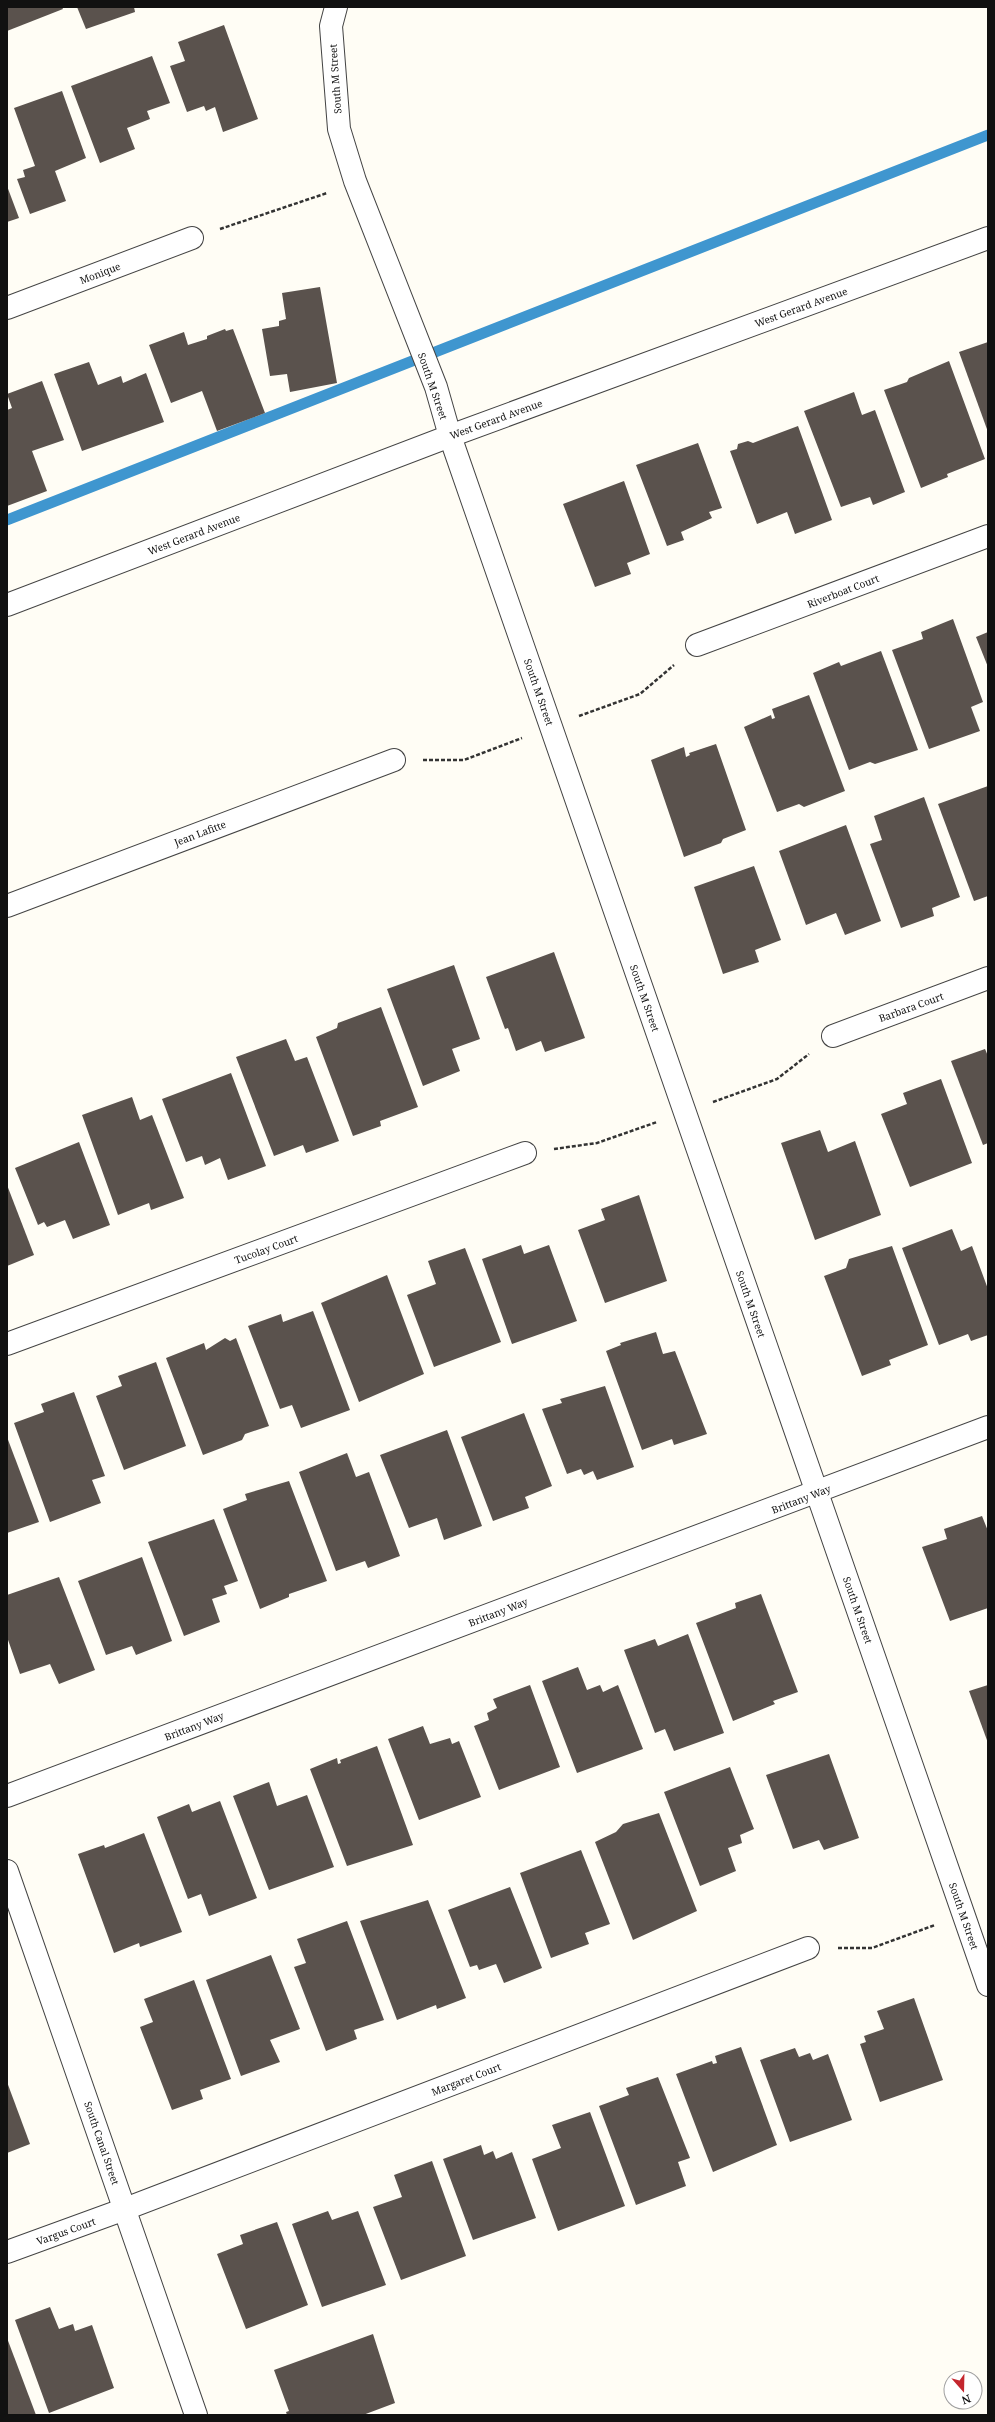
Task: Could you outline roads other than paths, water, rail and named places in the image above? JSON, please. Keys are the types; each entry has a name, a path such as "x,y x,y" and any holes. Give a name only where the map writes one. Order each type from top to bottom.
{"street":[{"name":"South M Street","path":"336,7 331,26 339,129 355,181 436,387 450,436 988,1985"},
{"name":"Monique","path":"7,308 192,238"},
{"name":"West Gerard Avenue","path":"7,605 450,436 988,238"},
{"name":"Riverboat Court","path":"697,645 988,536"},
{"name":"Jean Lafitte","path":"7,906 394,760"},
{"name":"Barbara Court","path":"833,1036 988,978"},
{"name":"Tucolay Court","path":"7,1344 526,1153"},
{"name":"Brittany Way","path":"7,1796 817,1493 988,1427"},
{"name":"South Canal Street","path":"7,1871 196,2415"},
{"name":"Margaret Court","path":"125,2209 808,1948"},
{"name":"Vargus Court","path":"7,2252 125,2209"}],"waterway":[{"path":"7,520 988,135"}]}
